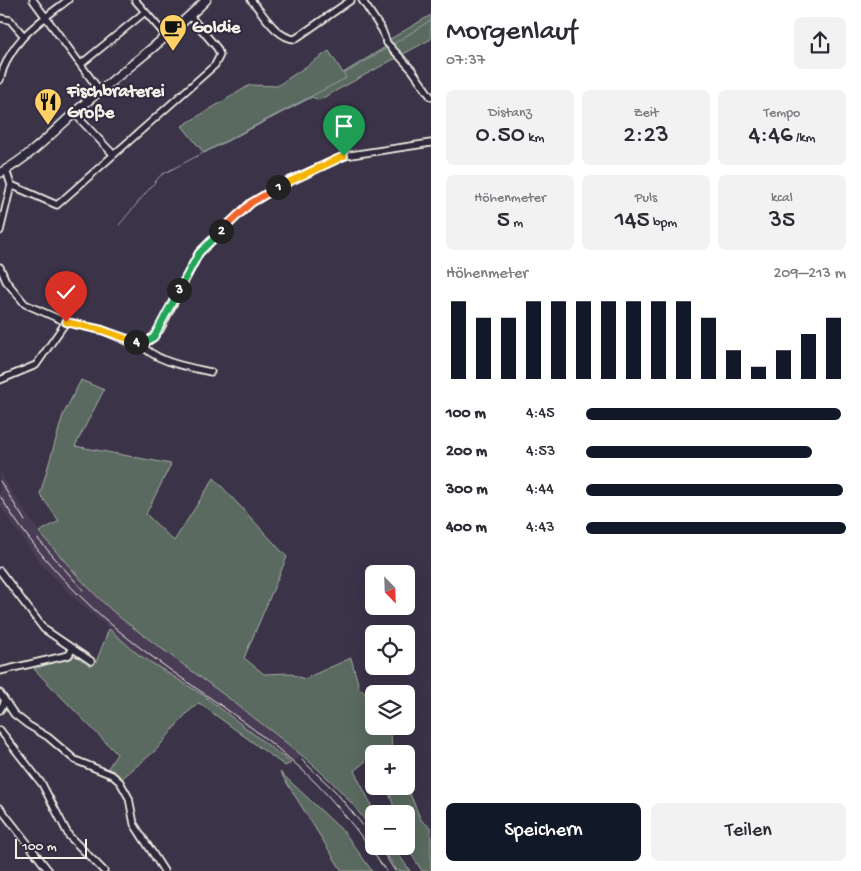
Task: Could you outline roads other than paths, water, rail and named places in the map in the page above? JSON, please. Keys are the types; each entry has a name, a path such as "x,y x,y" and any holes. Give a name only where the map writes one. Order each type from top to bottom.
{"main road":[{"path":"3,172 31,153 100,91 167,38 206,0"}],"street":[{"path":"34,0 100,91"},
{"path":"0,80 7,59 23,35 68,0"},
{"path":"135,0 167,38"},
{"path":"251,0 273,27 287,38 295,39 351,0"},
{"path":"362,0 382,30 387,43 412,70 431,97"},
{"path":"80,64 145,12"},
{"path":"3,172 11,186 57,205 215,65 220,55 218,48 190,16"},
{"path":"0,18 10,20 23,35"},
{"path":"74,113 114,154"},
{"path":"0,267 10,287 25,304 66,322 102,330 129,342 140,342 154,337 160,330 199,253 251,203 290,180 344,156 431,143"},
{"path":"0,231 11,186"},
{"path":"0,380 36,365 66,322"},
{"path":"140,342 143,347 162,358 182,366 210,372"},
{"path":"0,571 44,629 91,660"},
{"path":"0,671 69,655 73,648"},
{"path":"0,693 5,701 28,725 48,737 75,760 112,775 120,782 129,798 134,824 164,871"},
{"path":"0,710 5,701"},
{"path":"0,730 42,784 69,836 104,871"},
{"path":"0,808 49,871"}],"waterway":[{"path":"392,45 431,20"},
{"path":"119,225 161,175 346,78 344,74 387,48"}],"railway":[{"path":"0,481 25,521"},
{"path":"0,496 29,538 80,596 138,646 253,729 304,771 342,812 386,871"},
{"path":"38,539 83,590"},
{"path":"302,760 335,791 365,828"},
{"path":"385,855 395,871"}],"place":[{"name":"Goldie","path":"173,52"},
{"name":"Fischbraterei Große","path":"48,126"}]}
